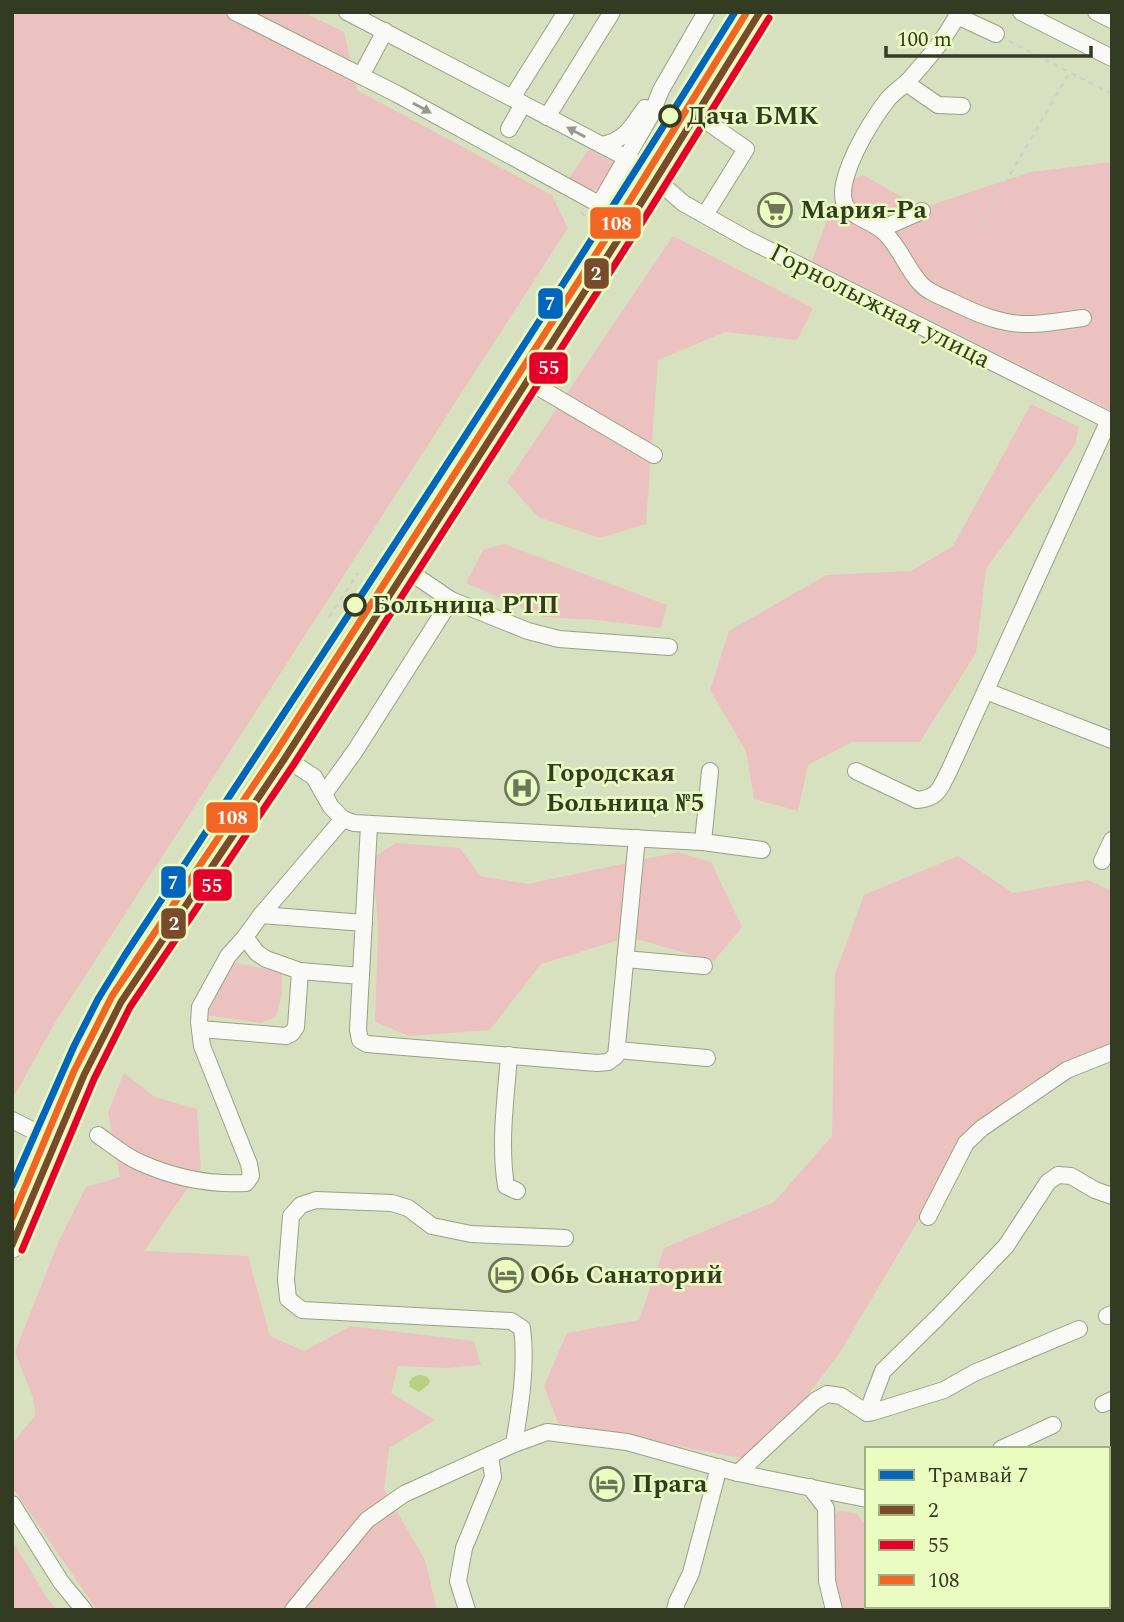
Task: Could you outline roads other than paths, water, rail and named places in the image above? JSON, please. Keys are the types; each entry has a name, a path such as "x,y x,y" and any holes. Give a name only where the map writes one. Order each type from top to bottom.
{"highway":[{"path":"12,1246 84,1075 121,1002 407,570 630,222 760,12"}],"street":[{"path":"235,12 362,76 630,222"},
{"name":"Горнолыжная улица","path":"346,12 640,165 684,203 798,265 1110,421"},
{"path":"509,129 517,101 566,12"},
{"path":"547,117 612,12"},
{"path":"599,205 706,12"},
{"path":"1021,12 1112,58"},
{"path":"1096,12 1112,20"},
{"path":"996,34 958,14 936,50 906,83 889,97 858,145 844,183 845,205 850,212 881,229 927,289 967,309 1009,323 1029,324 1083,318"},
{"path":"362,76 385,31"},
{"path":"906,83 938,105 962,106"},
{"path":"602,145 616,142 626,135 661,90"},
{"path":"696,114 746,149 705,215"},
{"path":"881,229 922,211"},
{"path":"528,381 654,455"},
{"path":"856,771 917,800 936,795 1110,421"},
{"path":"407,570 451,600 528,631 559,639 669,647"},
{"path":"324,794 451,600"},
{"path":"986,691 1112,740"},
{"path":"285,758 314,777 331,807 344,819 354,823 703,842 762,850"},
{"path":"703,842 710,771"},
{"path":"98,1135 137,1161 176,1176 226,1184 246,1183 251,1176 249,1164 202,1046 200,1007 228,956 344,819"},
{"path":"369,825 358,1030 360,1040 367,1044 597,1063 608,1062 616,1056 636,838"},
{"path":"1102,861 1112,840"},
{"path":"261,915 364,923"},
{"path":"245,937 257,953 266,959 300,971 361,976"},
{"path":"625,959 704,966"},
{"path":"200,1029 286,1036 292,1033 296,1027 300,971"},
{"path":"617,1050 707,1058"},
{"path":"928,1217 966,1143 982,1128 1068,1070 1112,1052"},
{"path":"509,1055 502,1142 503,1170 506,1186 517,1191"},
{"path":"12,1120 56,1142"},
{"path":"867,1413 883,1371 1006,1246 1048,1182 1058,1175 1071,1176 1112,1196"},
{"path":"514,1444 519,1413 522,1328 511,1321 302,1310 288,1299 286,1279 291,1216 301,1205 316,1200 391,1203 408,1209 432,1226 471,1234 565,1238"},
{"path":"738,1473 815,1401 827,1394 841,1396 867,1413 944,1390 974,1373 1079,1329"},
{"path":"1005,1447 1053,1425"},
{"path":"293,1610 367,1520 404,1494 514,1444 547,1432 627,1442 738,1473 865,1499"},
{"path":"467,1610 458,1581 464,1548 494,1477 489,1455"},
{"path":"675,1610 691,1573 719,1466"},
{"path":"810,1487 826,1508 827,1581 834,1610"},
{"path":"12,1504 61,1582 84,1610"}],"tram line":[{"name":"7","path":"12,1186 74,1046 125,955 509,368 735,12"}],"place":[{"name":"Дача БМК","path":"670,116"},
{"name":"Мария-Ра","path":"775,210"},
{"name":"Больница РТП","path":"355,605"},
{"name":"Городская Больница №5","path":"522,788"},
{"name":"Обь Санаторий","path":"506,1275"},
{"name":"Прага","path":"607,1484"}]}
